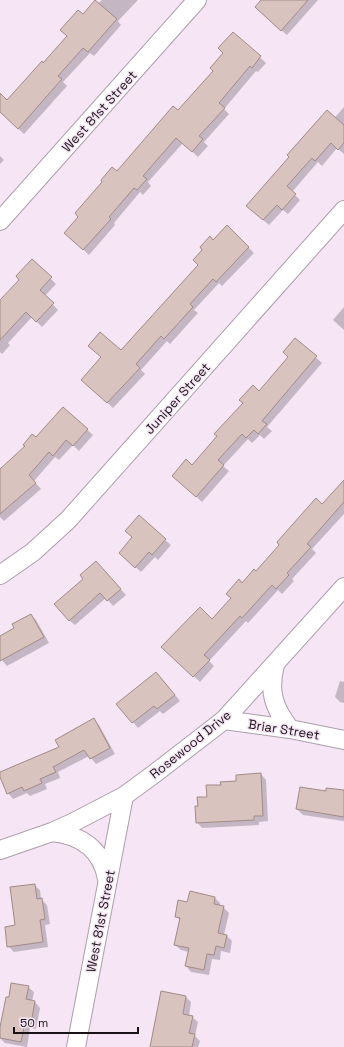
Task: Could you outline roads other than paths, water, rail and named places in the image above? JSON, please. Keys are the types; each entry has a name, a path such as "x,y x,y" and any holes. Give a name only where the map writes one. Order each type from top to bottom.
{"street":[{"name":"West 81st Street","path":"0,221 197,0"},
{"name":"Juniper Street","path":"0,575 33,552 68,520 344,210"},
{"name":"Rosewood Drive","path":"0,850 52,832 124,796 224,720 344,588"},
{"path":"275,665 271,680 275,702 280,717 290,730"},
{"name":"Briar Street","path":"224,720 344,740"},
{"name":"West 81st Street","path":"76,1047 124,796"},
{"path":"52,832 65,833 74,836 93,850 100,858 105,868 108,882"}]}
